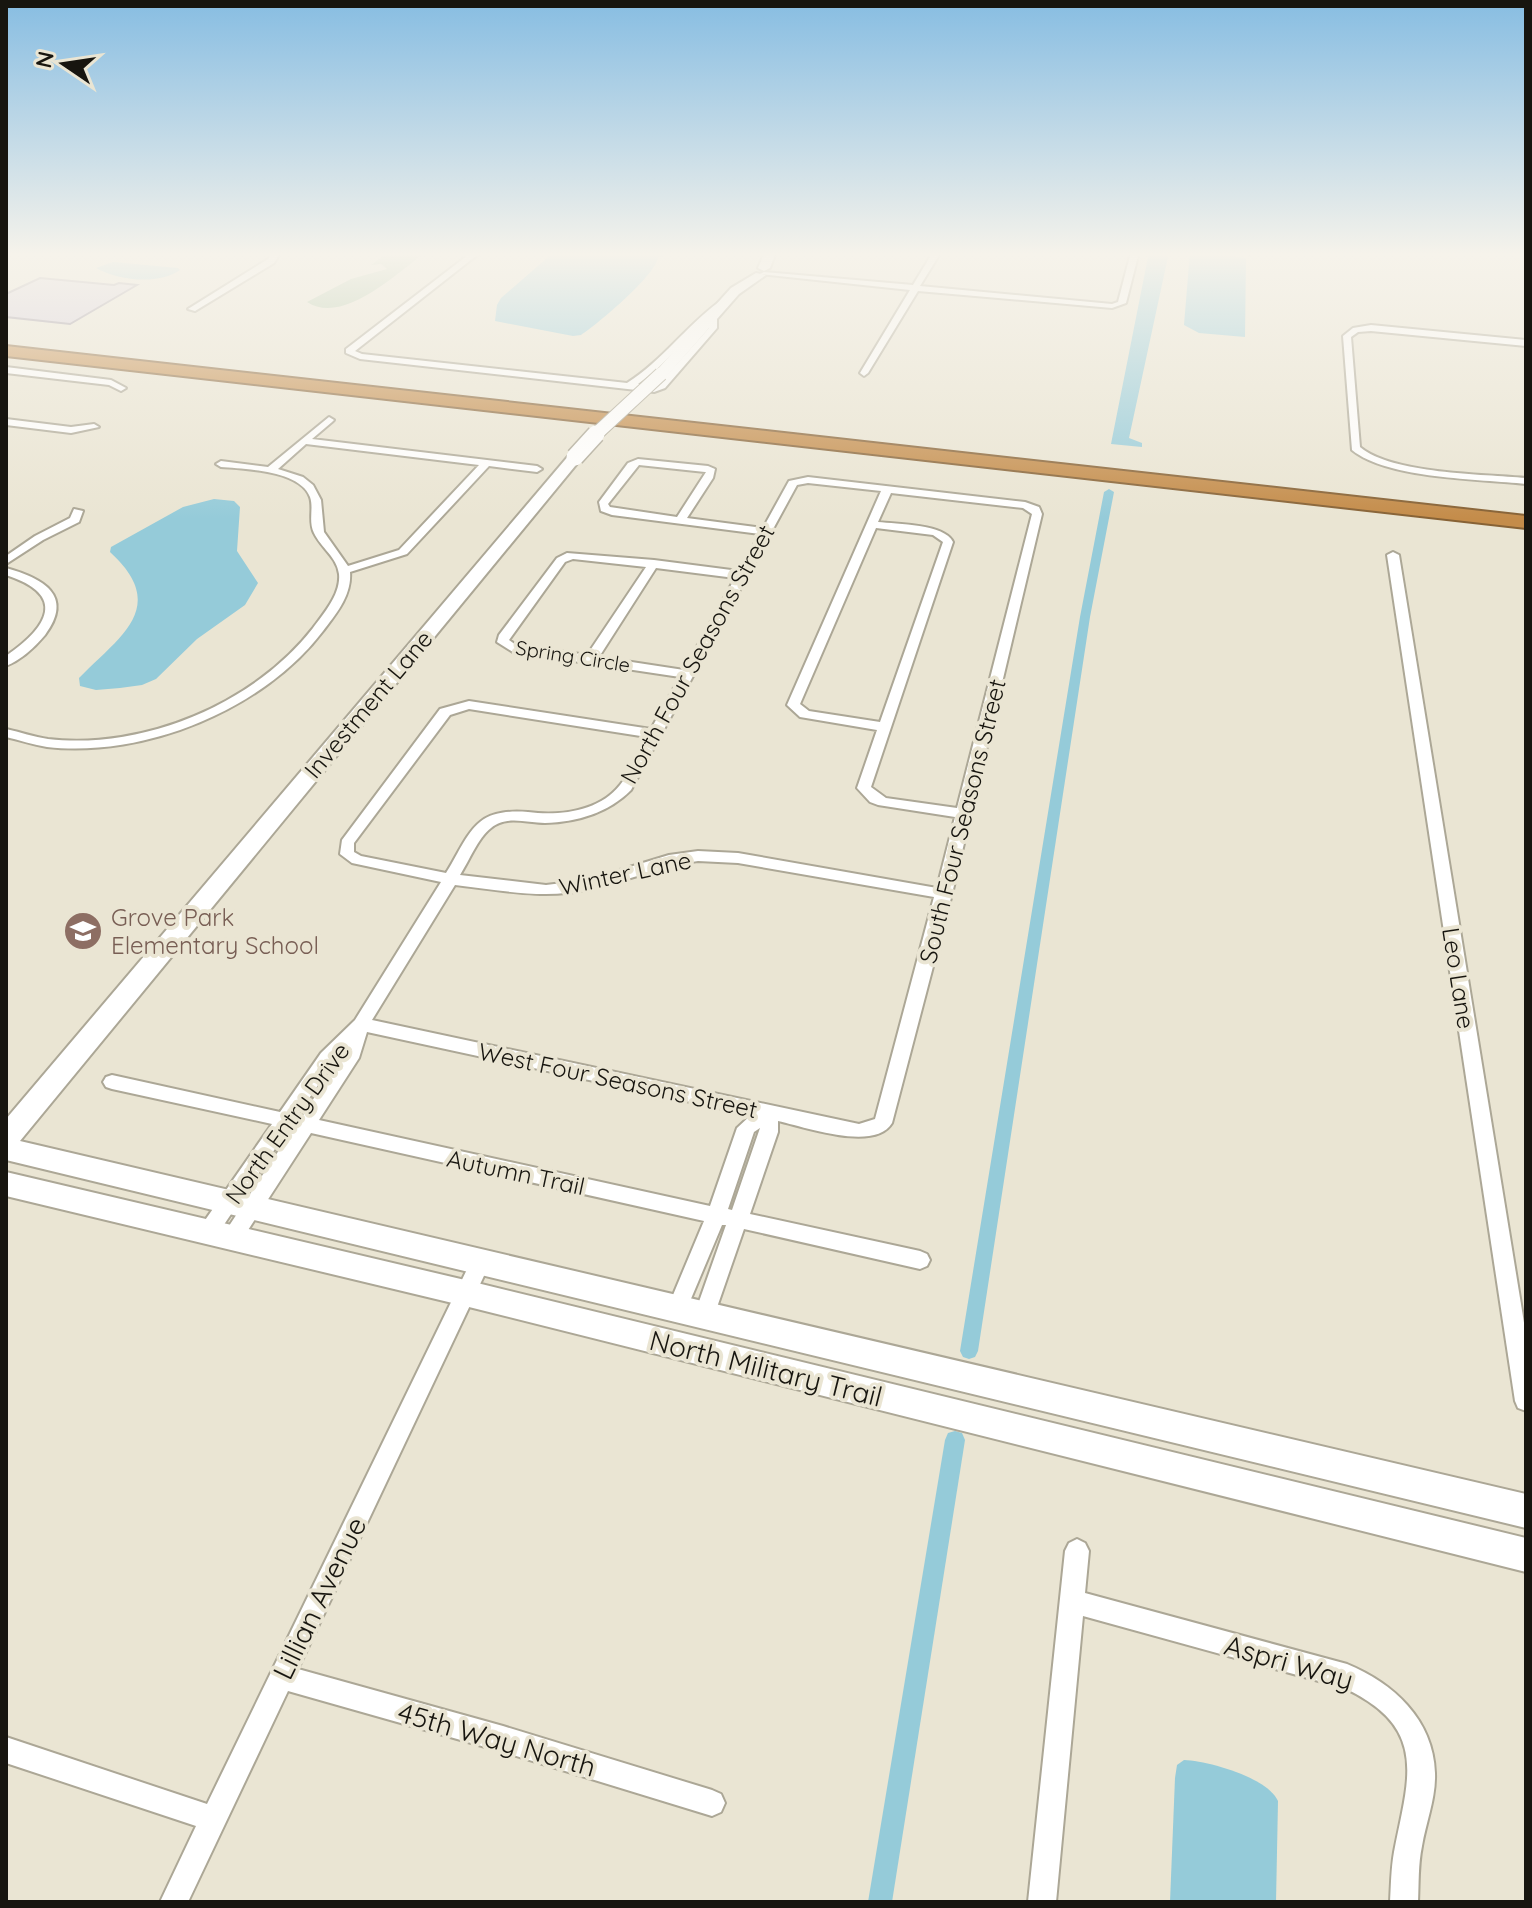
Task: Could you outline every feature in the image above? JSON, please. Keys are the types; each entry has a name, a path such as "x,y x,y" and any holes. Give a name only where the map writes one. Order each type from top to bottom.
{"highway":[{"path":"61,341 1040,449"},
{"path":"6,351 1526,522"}],"main road":[{"name":"Investment Lane","path":"6,1138 575,457 610,419 661,374 689,341"},
{"name":"North Military Trail","path":"6,1149 1526,1511"},
{"name":"North Military Trail","path":"6,1184 465,1293 1526,1555"}],"street":[{"path":"360,341 349,351 353,355 654,389 662,386 702,341"},
{"path":"628,387 651,372 680,341"},
{"path":"864,373 883,341"},
{"path":"1347,341 1355,448 1365,458 1384,465 1526,481"},
{"path":"1505,341 1526,343"},
{"path":"6,370 111,383 121,388"},
{"path":"270,470 329,420"},
{"path":"6,422 71,430 94,427"},
{"path":"304,441 537,469"},
{"path":"680,520 708,478 711,471 708,469 638,462 632,465 603,504 605,509 612,512 765,531"},
{"path":"345,570 403,552 486,463"},
{"path":"6,733 48,743 126,739 175,727 227,704 274,676 314,637 340,596 345,570 319,533 313,492 294,477 270,470 221,464"},
{"name":"North Four Seasons Street","path":"361,1024 483,826 494,819 519,814 544,818 585,813 609,802 626,787 793,483 887,489"},
{"path":"883,727 805,714 793,705 887,489"},
{"name":"South Four Seasons Street","path":"875,1128 883,1123 903,1056 1037,514 1035,509 1025,505 887,489"},
{"path":"6,561 39,538 75,520 78,511"},
{"path":"871,524 935,532 946,537 948,542 864,782 867,793 883,802 964,814"},
{"name":"Spring Circle","path":"688,674 513,648 503,642 503,638 565,557 577,554 741,575"},
{"name":"Leo Lane","path":"1393,555 1526,1401"},
{"path":"591,659 654,563"},
{"path":"6,571 39,584 50,595 53,607 42,633 6,662"},
{"name":"Winter Lane","path":"655,734 469,705 445,712 345,849 357,860 449,879 526,890 567,888 604,881 669,860 707,856 757,861 944,894"},
{"name":"West Four Seasons Street","path":"361,1024 859,1131 875,1128"},
{"name":"North Entry Drive","path":"220,1235 295,1123 350,1058 361,1024"},
{"name":"Autumn Trail","path":"112,1082 920,1260"},
{"path":"691,1310 716,1216 746,1128 769,1111"},
{"path":"691,1310 738,1221 769,1132 769,1111"},
{"name":"Lillian Avenue","path":"174,1902 481,1261"},
{"path":"1042,1902 1077,1551"},
{"name":"Aspri Way","path":"1072,1601 1347,1676 1379,1693 1405,1722 1420,1757 1422,1776 1406,1860 1404,1902"},
{"name":"45th Way North","path":"281,1677 503,1739 712,1803"},
{"path":"6,1750 214,1819"}],"water":[{"path":"1131,341 1150,341 1129,438 1142,443 1142,447 1111,444"},
{"path":"214,499 234,501 240,507 237,551 258,583 245,605 197,639 156,679 142,685 120,688 96,690 80,686 79,678 123,634 137,605 136,589 128,571 110,552 111,547 183,507"},
{"path":"1184,1760 1237,1772 1263,1785 1278,1801 1276,1902 1170,1902 1175,1778 1177,1765"}],"waterway":[{"path":"969,1351 1085,617 1109,492"},
{"path":"880,1902 955,1440"}],"place":[{"name":"Grove Park Elementary School","path":"83,931"}]}
